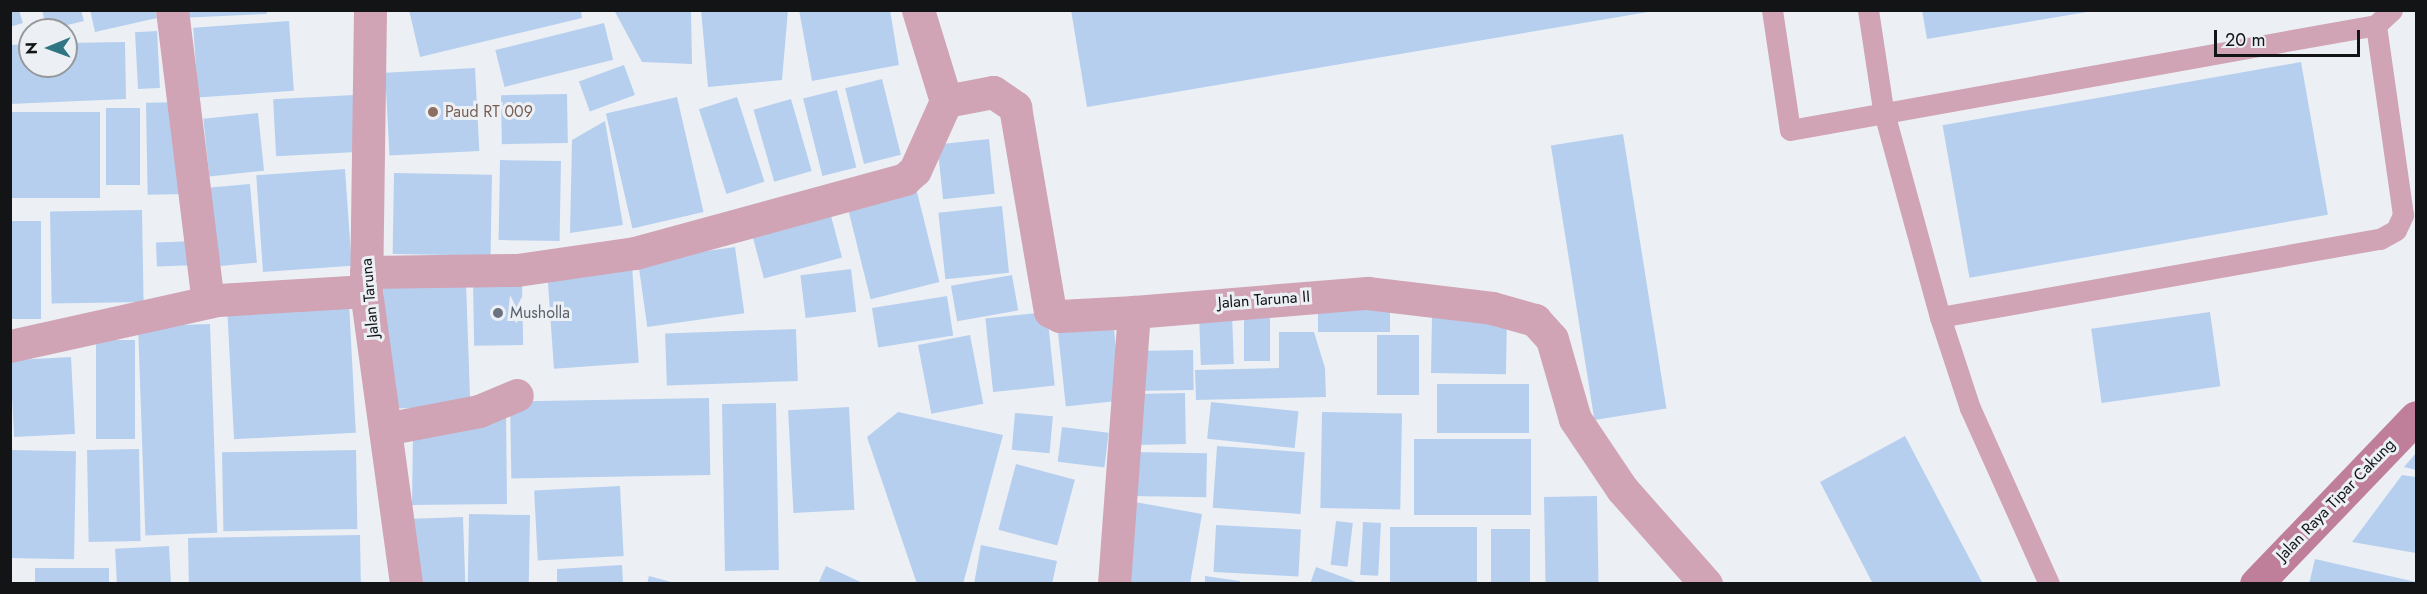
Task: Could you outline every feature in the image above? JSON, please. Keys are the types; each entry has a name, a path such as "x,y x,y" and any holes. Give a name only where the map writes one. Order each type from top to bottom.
{"street":[{"path":"172,10 208,302"},
{"name":"Jalan Taruna","path":"370,10 366,282 406,584"},
{"path":"10,346 208,302 366,282 517,270 635,253 904,179 915,170 946,101 918,10"},
{"name":"Jalan Taruna II","path":"946,101 993,92 1015,107 1050,311 1060,316 1367,293 1492,308 1535,320 1552,339 1575,418 1622,489 1706,584"},
{"path":"1114,584 1134,312"},
{"path":"385,429 478,411 517,395"},
{"name":"Jalan Raya Tipar Cakung","path":"2256,584 2416,417"}],"lane":[{"path":"1772,10 1790,130 1883,109 2376,25 2392,10"},
{"path":"1868,10 1883,109 1940,317 1970,408 2049,584"},
{"path":"1940,317 2380,239 2396,230 2403,215 2376,25"}],"building":[{"path":"10,10 19,10 21,18 18,18 18,25 10,27"},
{"path":"42,10 81,10 84,21 78,22 78,18 44,18"},
{"path":"90,10 155,10 157,18 95,32"},
{"path":"178,10 266,10 267,14 179,18"},
{"path":"409,10 581,10 582,18 420,57"},
{"path":"614,10 691,10 692,64 642,62"},
{"path":"701,10 788,10 782,80 708,87"},
{"path":"799,10 890,10 899,65 812,81"},
{"path":"1071,10 1647,10 1648,12 1087,107"},
{"path":"1922,10 2087,10 2087,12 1927,39"},
{"path":"289,21 294,91 198,98 193,28"},
{"path":"604,23 613,60 505,87 495,50"},
{"path":"157,31 160,88 138,89 135,32"},
{"path":"125,42 126,99 10,104 10,45 18,45 18,78 78,78 78,43"},
{"path":"2301,62 2328,215 1969,278 1943,125"},
{"path":"624,65 635,95 590,111 579,81"},
{"name":"Paud RT 009","path":"475,68 479,151 389,156 385,73"},
{"path":"882,79 901,155 864,164 845,88"},
{"path":"837,90 856,168 822,176 803,98"},
{"path":"567,94 568,143 502,144 501,95"},
{"path":"354,95 357,152 276,156 273,99"},
{"path":"677,97 704,212 632,228 606,113"},
{"path":"737,97 765,182 726,194 699,109"},
{"path":"791,99 812,171 774,182 754,110"},
{"path":"183,102 185,194 148,195 146,103"},
{"path":"106,108 140,108 140,185 106,185"},
{"path":"10,112 100,112 100,198 10,198"},
{"path":"258,113 264,171 209,176 203,119"},
{"path":"605,121 623,225 570,233 572,140"},
{"path":"1623,134 1666,409 1594,420 1551,145"},
{"path":"989,139 995,194 943,199 937,144"},
{"path":"500,160 561,161 560,241 499,240"},
{"path":"345,169 352,266 263,272 256,175"},
{"path":"394,173 492,175 491,256 393,254"},
{"path":"250,184 257,263 217,266 210,187"},
{"path":"916,188 939,282 871,299 847,205"},
{"path":"1002,206 1009,273 945,279 938,213"},
{"path":"142,210 144,302 52,304 50,212"},
{"path":"831,216 842,258 764,278 753,237"},
{"path":"10,221 41,221 41,319 10,319"},
{"path":"197,241 198,265 157,266 156,242"},
{"path":"735,247 744,313 647,327 638,261"},
{"path":"632,266 639,363 554,369 547,272"},
{"path":"851,269 856,312 806,318 800,275"},
{"path":"1012,275 1018,310 957,321 951,286"},
{"name":"Musholla","path":"522,280 523,345 474,346 473,281"},
{"path":"466,282 470,406 387,409 383,285"},
{"path":"947,296 953,336 878,347 872,308"},
{"path":"1318,300 1390,300 1390,332 1318,332"},
{"path":"349,302 356,433 234,439 227,308"},
{"path":"1244,307 1270,307 1270,361 1244,361"},
{"path":"1047,312 1055,386 993,392 985,318"},
{"path":"1232,312 1234,364 1201,365 1199,313"},
{"path":"2210,312 2220,386 2102,403 2091,329"},
{"path":"1432,315 1507,316 1506,374 1431,373"},
{"path":"1113,320 1121,401 1066,406 1057,326"},
{"path":"210,324 217,533 145,535 138,327"},
{"path":"796,329 798,381 667,386 665,334"},
{"path":"1279,332 1314,332 1325,368 1326,397 1196,400 1195,370 1279,368"},
{"path":"970,335 983,404 931,414 918,345"},
{"path":"1377,335 1419,335 1419,395 1377,395"},
{"path":"96,340 135,340 135,439 96,439"},
{"path":"1193,350 1194,390 1138,391 1137,351"},
{"path":"71,357 75,434 14,437 10,360"},
{"path":"1437,384 1529,384 1529,433 1437,433"},
{"path":"1185,393 1186,444 1133,445 1132,394"},
{"path":"709,398 710,475 511,478 510,401"},
{"path":"1211,402 1299,411 1295,448 1207,439"},
{"path":"776,403 779,570 725,571 722,404"},
{"path":"849,407 854,510 793,513 788,410"},
{"path":"506,412 507,504 412,505 413,432"},
{"path":"898,412 1003,435 963,584 917,584 867,437"},
{"path":"1322,412 1402,413 1400,509 1320,508"},
{"path":"1015,413 1053,416 1050,453 1012,450"},
{"path":"1062,427 1109,433 1104,467 1058,462"},
{"path":"1905,436 1983,584 1873,584 1820,482"},
{"path":"1414,439 1531,439 1531,515 1414,515"},
{"path":"1217,446 1305,452 1300,514 1213,508"},
{"path":"139,449 141,541 89,542 87,450"},
{"path":"10,450 76,451 74,559 10,558"},
{"path":"356,450 357,529 223,531 222,452"},
{"path":"1130,452 1207,453 1206,497 1129,496"},
{"path":"2416,453 2416,470 2404,467"},
{"path":"1016,464 1075,480 1057,545 998,530"},
{"path":"2402,475 2416,477 2416,553 2352,542"},
{"path":"620,486 624,556 538,560 534,491"},
{"path":"1597,496 1599,582 1546,583 1544,497"},
{"path":"1135,502 1202,514 1190,584 1121,584"},
{"path":"469,514 530,515 529,584 468,584"},
{"path":"463,517 465,584 415,584 413,519"},
{"path":"1336,521 1353,523 1348,567 1331,565"},
{"path":"1363,522 1381,523 1378,576 1360,575"},
{"path":"1216,525 1301,529 1298,576 1214,572"},
{"path":"1390,527 1477,527 1477,584 1390,584"},
{"path":"1491,529 1530,529 1530,584 1491,584"},
{"path":"360,535 361,584 189,584 188,538"},
{"path":"981,545 1057,561 1052,584 974,584"},
{"path":"169,546 171,584 117,584 115,549"},
{"path":"2315,559 2416,582 2416,584 2309,584"},
{"path":"622,565 623,584 557,584 557,569"},
{"path":"826,566 865,584 818,584"},
{"path":"1316,567 1359,583 1359,584 1310,584"},
{"path":"35,568 109,568 109,584 35,584"},
{"path":"649,576 675,583 675,584 647,584"},
{"path":"1205,576 1240,581 1240,584 1205,584"}],"place":[{"name":"Paud RT 009","path":"433,112"},
{"name":"Musholla","path":"498,313"}]}
